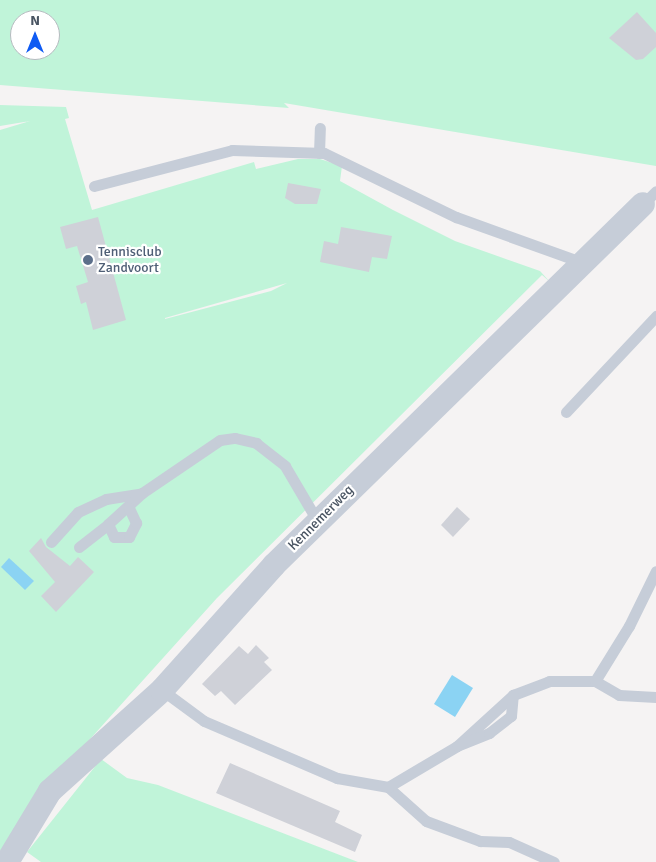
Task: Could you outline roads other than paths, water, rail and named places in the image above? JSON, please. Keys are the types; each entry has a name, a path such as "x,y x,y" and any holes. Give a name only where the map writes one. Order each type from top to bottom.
{"street":[{"name":"Kennemerweg","path":"7,862 50,790 162,690 274,565 581,262 649,198"}],"lane":[{"path":"319,153 320,128"},
{"path":"94,186 232,150 319,153 456,217 581,262"},
{"path":"566,412 656,316"},
{"path":"79,547 129,508 142,493 220,440 235,438 256,443 285,466 318,522"},
{"path":"50,542 78,512 106,499 142,493"},
{"path":"108,524 114,537 130,537 136,523 129,508"},
{"path":"595,681 629,626 656,571"},
{"path":"388,787 457,746 489,733 511,716 513,695 549,681 595,681 618,695 656,696"},
{"path":"162,690 204,721 337,778 388,787 426,821 480,841 509,842 554,862"}],"water":[{"path":"9,558 34,581 25,590 1,567"},
{"path":"452,675 473,688 455,717 434,704"}],"place":[{"name":"Tennisclub Zandvoort","path":"88,260"}]}
